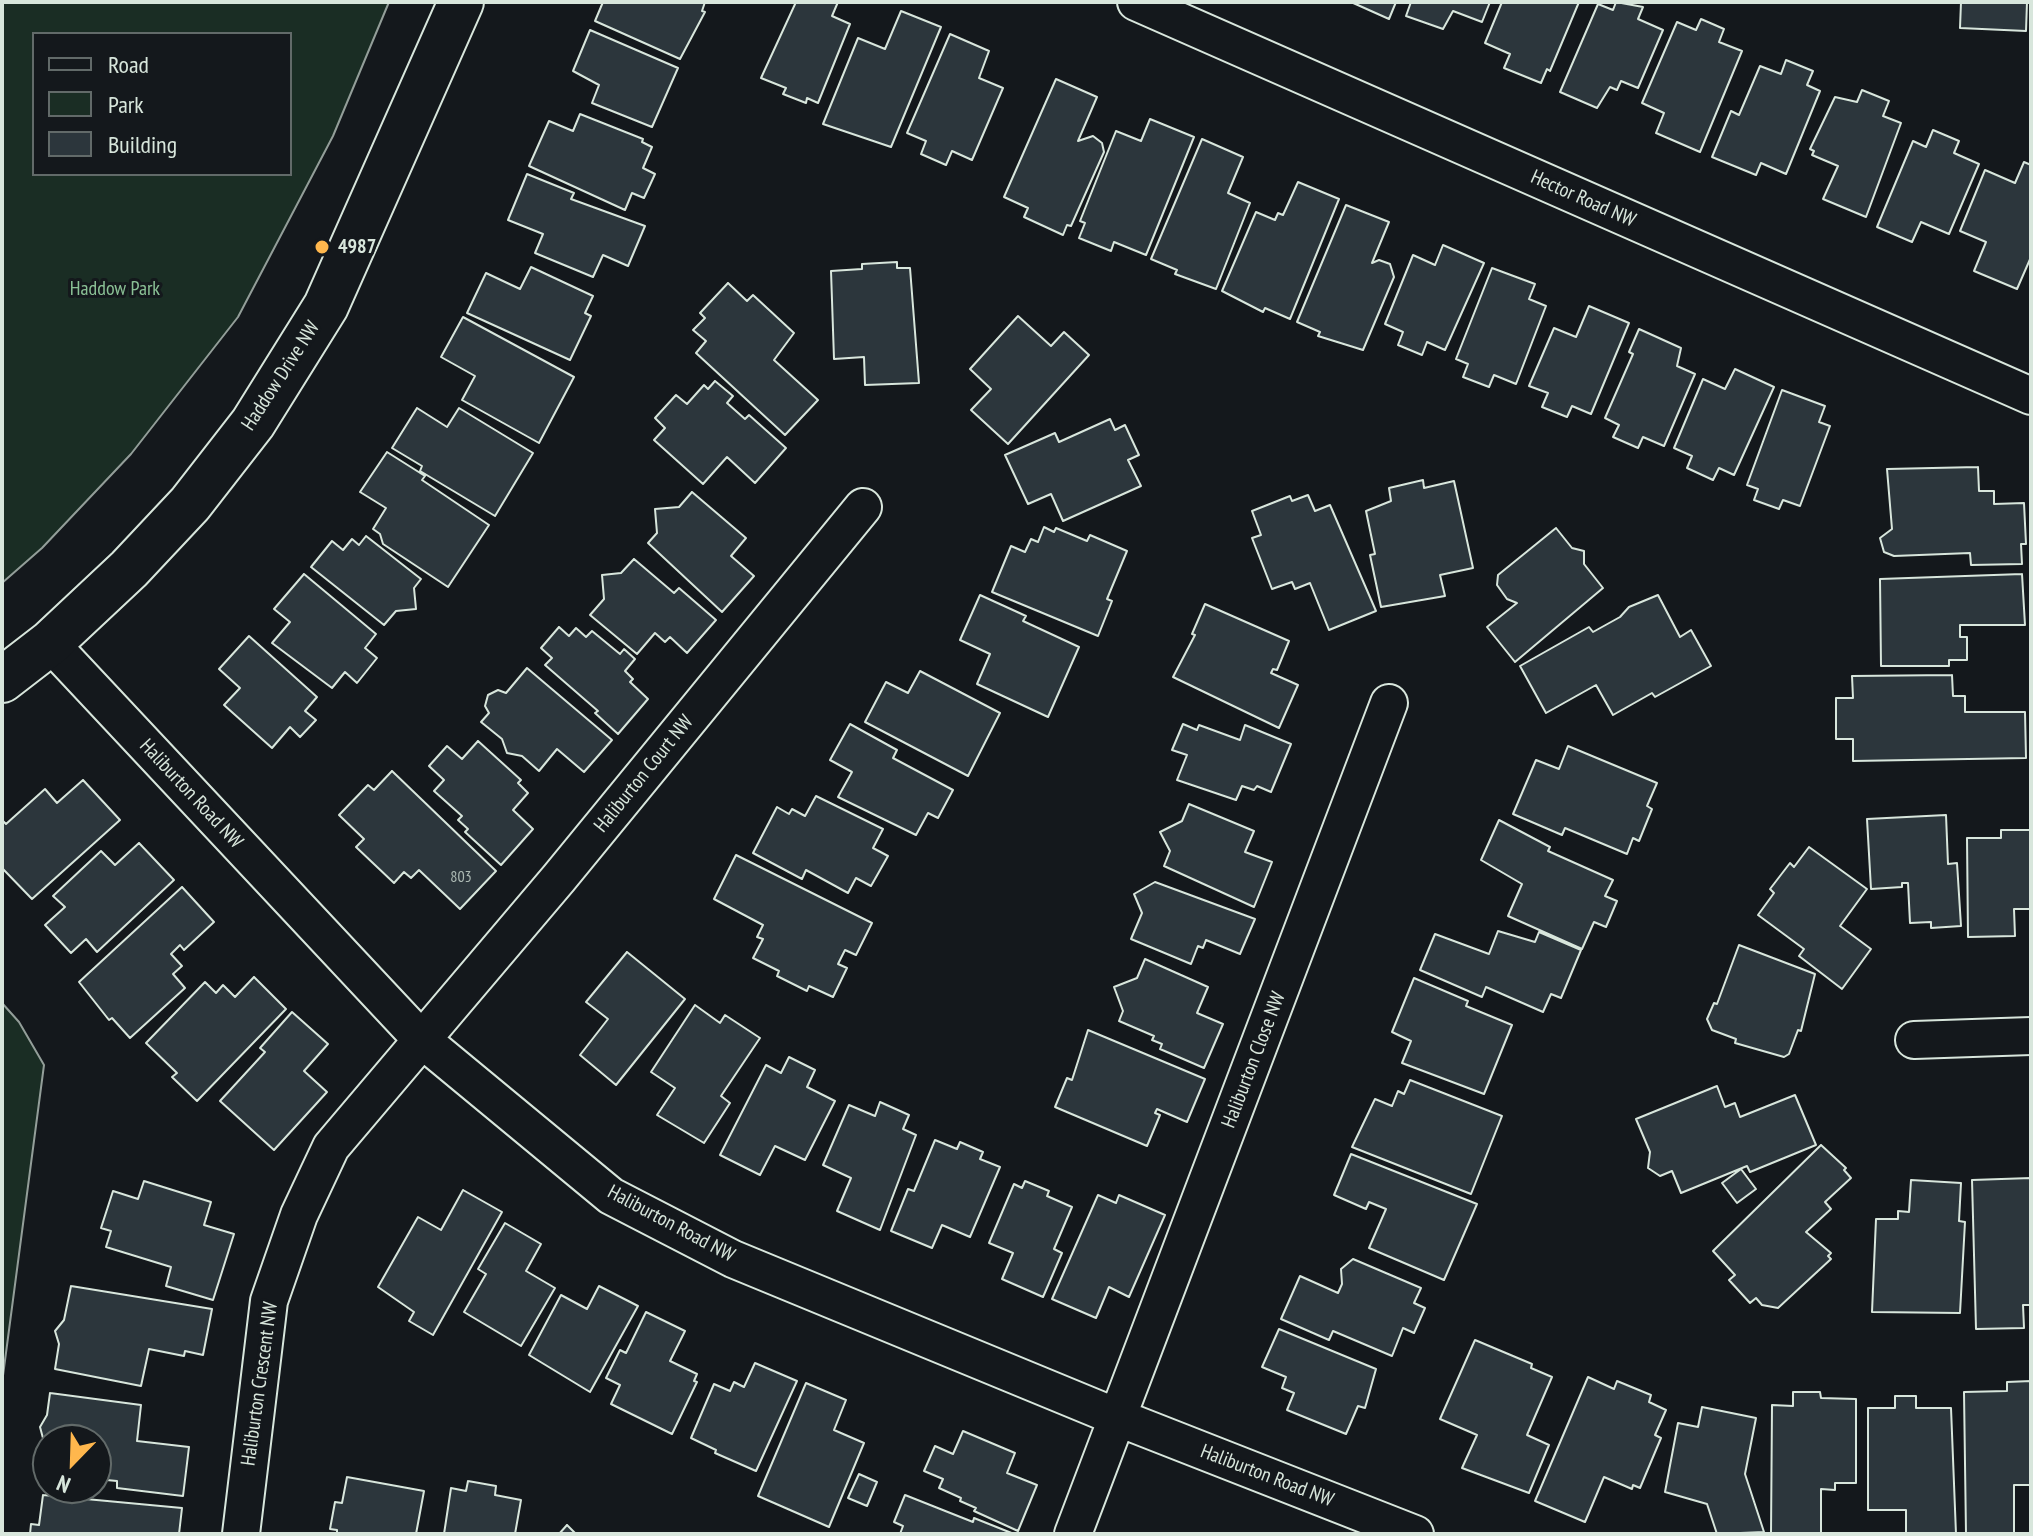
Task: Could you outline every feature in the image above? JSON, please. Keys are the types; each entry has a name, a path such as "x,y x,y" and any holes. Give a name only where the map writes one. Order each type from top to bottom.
{"street":[{"name":"Haddow Drive NW","path":"2,680 50,643 129,569 190,504 253,423 290,368 353,248 461,2"},
{"name":"Hector Road NW","path":"1136,2 2031,396"},
{"name":"Haliburton Court NW","path":"420,1038 559,878 863,507"},
{"name":"Haliburton Road NW","path":"50,643 420,1038 611,1196 733,1259 1119,1418 1415,1534"},
{"name":"Haliburton Close NW","path":"1119,1418 1389,703"},
{"path":"1914,1040 2031,1036"},
{"name":"Haliburton Crescent NW","path":"241,1534 269,1301 299,1215 331,1147 420,1038"},
{"path":"1073,1534 1119,1418"}],"green space":[{"name":"Haddow Park","path":"2,2 389,2 333,136 238,317 131,454 42,548 2,583"},
{"path":"2,1003 19,1022 44,1065 2,1383"}],"building":[{"path":"603,2 705,2 702,11 705,12 680,59 595,21"},
{"path":"796,2 838,2 832,16 850,24 818,103 807,98 806,103 783,94 786,88 761,78"},
{"path":"1351,2 1396,2 1389,19"},
{"path":"1411,2 1490,2 1482,22 1453,11 1443,29 1406,16"},
{"path":"1502,2 1579,2 1550,71 1547,69 1541,83 1504,68 1510,54 1485,43"},
{"path":"1616,2 1643,7 1638,19 1663,30 1638,88 1621,81 1617,90 1610,87 1597,108 1560,92 1598,4 1613,10"},
{"path":"1961,2 2027,2 2026,31 1960,28"},
{"path":"901,11 941,27 891,147 823,124 858,38 885,49"},
{"path":"1701,19 1724,29 1719,42 1742,51 1700,152 1656,133 1664,113 1642,103 1677,22 1696,30"},
{"path":"590,30 678,68 652,127 592,103 599,85 573,71"},
{"path":"950,34 989,51 979,78 1003,88 972,160 952,151 946,165 921,154 926,141 907,133"},
{"path":"1786,60 1813,71 1807,85 1820,91 1786,174 1761,163 1756,175 1712,157 1731,111 1739,115 1760,66 1781,74"},
{"path":"1056,79 1097,97 1078,141 1093,136 1102,143 1104,152 1071,226 1067,225 1063,235 1024,217 1028,208 1004,197"},
{"path":"1862,90 1889,101 1883,116 1901,123 1866,217 1823,199 1838,166 1812,155 1814,151 1810,149 1835,97 1857,102"},
{"path":"580,114 643,139 642,142 652,147 643,168 655,174 644,198 632,193 625,210 529,166 549,121 573,131"},
{"path":"1150,119 1194,137 1146,255 1114,242 1111,251 1079,238 1085,223 1080,221 1116,131 1141,141"},
{"path":"1933,130 1959,141 1954,153 1979,164 1949,234 1921,222 1912,242 1877,227 1913,141 1926,147"},
{"path":"1202,139 1243,157 1228,193 1250,203 1216,289 1175,274 1177,270 1151,259"},
{"path":"2024,162 2031,165 2031,257 2017,289 1974,271 1986,242 1960,231 1985,170 2015,183"},
{"path":"527,174 574,193 571,199 645,226 628,266 603,255 593,277 535,253 543,234 508,220"},
{"path":"1298,182 1339,199 1290,319 1265,308 1263,312 1222,291 1256,212 1275,220 1278,213 1283,215"},
{"path":"1346,205 1389,222 1372,263 1379,260 1390,264 1394,277 1363,350 1318,336 1320,332 1297,322"},
{"path":"1443,245 1484,263 1445,350 1427,342 1422,355 1398,345 1403,332 1385,324 1413,255 1435,265"},
{"path":"897,262 897,268 910,268 919,383 865,385 864,357 834,359 831,271 862,269 862,264"},
{"path":"531,267 593,296 585,313 591,316 570,360 467,313 486,273 520,289"},
{"path":"1492,268 1535,284 1529,299 1546,306 1516,384 1494,375 1489,387 1463,377 1468,364 1456,359"},
{"path":"728,283 747,301 753,295 794,333 774,360 818,400 785,435 696,353 706,341 693,330 705,318 700,313"},
{"path":"1589,306 1629,323 1591,414 1572,406 1567,417 1542,407 1548,393 1529,386 1554,328 1576,337"},
{"path":"1018,316 1051,346 1064,332 1089,355 1008,444 971,410 991,389 970,369"},
{"path":"463,317 574,377 539,443 462,400 475,376 441,357"},
{"path":"1639,329 1681,348 1677,366 1695,374 1664,446 1643,437 1638,448 1613,437 1619,425 1605,418 1633,354 1629,352"},
{"path":"1735,369 1774,387 1734,475 1719,468 1713,480 1687,468 1692,456 1674,448 1703,379 1725,389"},
{"path":"715,381 733,396 727,403 745,419 749,415 786,448 755,483 727,457 703,484 654,440 665,428 655,418 676,395 687,404 704,385 708,389"},
{"path":"1782,390 1825,406 1819,422 1830,426 1800,506 1783,500 1779,509 1754,500 1758,489 1747,485"},
{"path":"417,408 447,427 459,408 533,453 495,516 420,471 422,466 392,448"},
{"path":"1110,419 1115,430 1125,425 1139,455 1128,460 1141,486 1063,521 1051,494 1028,504 1005,455 1055,433 1059,442"},
{"path":"387,452 425,476 422,480 489,525 448,587 383,544 380,534 373,529 386,508 360,492"},
{"path":"1978,467 1979,491 1994,491 1994,504 2024,503 2026,544 2021,544 2022,564 1971,565 1970,553 1894,556 1884,552 1880,538 1892,529 1887,469"},
{"path":"1423,480 1424,488 1454,481 1473,568 1440,575 1445,596 1381,607 1370,555 1375,554 1366,511 1391,501 1389,488"},
{"path":"692,492 746,538 731,556 754,576 722,612 648,543 657,533 655,509 679,507"},
{"path":"1308,495 1315,511 1330,505 1376,611 1329,630 1310,583 1295,589 1292,582 1272,589 1252,538 1261,535 1252,511 1290,496 1292,501"},
{"path":"1044,527 1054,532 1056,528 1087,541 1090,535 1127,551 1107,599 1112,601 1098,636 992,592 1011,546 1025,552 1031,539 1038,542"},
{"path":"1556,528 1572,548 1584,551 1584,564 1603,588 1515,662 1487,627 1517,603 1507,599 1497,585 1498,575"},
{"path":"366,536 421,579 414,588 416,609 396,611 384,625 311,567 332,541 343,550 352,539 359,545"},
{"path":"634,559 674,593 679,588 716,620 687,653 670,637 665,642 655,633 637,654 590,615 604,599 602,575 621,573"},
{"path":"304,574 376,634 365,648 377,658 357,683 345,672 332,688 272,643 290,622 274,609"},
{"path":"2022,574 2025,625 1960,625 1960,637 1967,637 1967,660 1949,660 1949,666 1881,666 1880,579"},
{"path":"980,595 1026,616 1023,621 1079,647 1048,717 977,684 990,654 960,640"},
{"path":"1658,595 1680,637 1691,630 1711,666 1655,697 1652,693 1613,715 1596,685 1546,713 1520,666 1589,627 1593,632 1620,617 1629,607"},
{"path":"1205,604 1289,641 1277,670 1273,669 1271,673 1298,685 1279,728 1173,677 1195,635 1192,634"},
{"path":"559,627 569,636 576,628 586,637 592,631 620,654 624,649 635,659 625,671 633,679 630,682 648,699 618,734 595,713 598,711 545,665 552,658 541,648"},
{"path":"249,636 317,697 305,711 316,720 300,737 290,727 272,748 224,705 240,688 219,669"},
{"path":"527,668 612,740 584,772 557,749 539,771 522,756 507,753 502,739 481,722 489,713 485,706 488,695 498,690 506,693"},
{"path":"920,671 1000,713 968,776 865,722 886,682 908,693"},
{"path":"1952,675 1953,696 1965,696 1965,712 2025,712 2026,758 1853,761 1853,739 1836,739 1836,698 1853,698 1852,676"},
{"path":"850,724 897,750 893,758 953,790 938,818 928,813 916,835 838,797 852,772 830,760"},
{"path":"1183,724 1197,730 1199,725 1240,740 1245,725 1291,744 1271,792 1257,786 1254,790 1242,786 1236,800 1177,780 1187,755 1172,750"},
{"path":"478,741 521,780 518,783 528,793 513,810 533,829 501,865 465,832 468,829 458,820 462,816 434,791 444,780 429,766 447,746 462,759"},
{"path":"1568,746 1657,783 1647,806 1652,809 1639,841 1633,838 1627,854 1565,828 1562,835 1513,814 1536,760 1559,769"},
{"path":"392,771 496,871 460,909 419,870 411,878 404,872 394,883 356,847 364,839 339,815 368,785 374,790"},
{"path":"83,780 120,820 32,899 2,868 2,820 6,824 45,789 57,803"},
{"path":"816,796 883,829 873,848 888,856 871,886 856,878 848,893 806,870 802,879 753,853 777,807 789,814 792,809 805,816"},
{"path":"1189,804 1254,831 1245,852 1272,862 1254,907 1164,866 1170,851 1160,832 1182,821"},
{"path":"1946,815 1948,864 1957,863 1961,926 1931,928 1931,922 1910,923 1908,883 1902,883 1902,887 1871,889 1867,819"},
{"path":"1499,820 1550,847 1548,851 1613,880 1605,896 1617,901 1606,927 1594,922 1582,949 1508,916 1522,884 1481,860"},
{"path":"2001,830 2031,830 2031,909 2014,909 2015,936 1968,937 1967,838 2001,838"},
{"path":"139,843 174,880 97,952 86,939 71,953 45,925 65,907 53,896 101,851 115,865"},
{"path":"1809,847 1867,889 1840,926 1871,949 1842,989 1799,956 1804,949 1758,915 1774,893 1770,889 1790,863 1794,867"},
{"path":"736,855 872,923 856,955 845,950 838,964 847,968 833,997 809,986 807,991 777,976 779,971 753,958 763,939 757,937 763,925 714,899"},
{"path":"1155,882 1255,919 1240,954 1206,940 1203,948 1198,946 1191,964 1131,939 1142,913 1134,894"},
{"path":"182,887 214,922 184,950 180,945 171,954 182,966 173,974 185,988 130,1038 112,1018 109,1020 79,982"},
{"path":"1498,931 1535,942 1539,932 1581,950 1561,998 1551,994 1543,1012 1486,987 1482,997 1420,970 1435,934 1489,954"},
{"path":"1739,945 1815,974 1801,1031 1798,1030 1789,1054 1784,1057 1735,1043 1736,1039 1712,1030 1707,1019 1714,1003 1717,1004"},
{"path":"627,952 685,999 616,1085 580,1055 608,1019 586,1002"},
{"path":"1145,959 1208,987 1197,1013 1223,1024 1204,1068 1160,1049 1162,1044 1152,1040 1154,1036 1119,1021 1123,1011 1114,987 1137,978"},
{"path":"254,977 286,1009 197,1101 172,1077 177,1073 146,1043 205,982 216,993 223,985 235,997"},
{"path":"1414,978 1468,1001 1466,1006 1512,1025 1484,1094 1402,1063 1411,1041 1392,1032"},
{"path":"695,1005 720,1023 725,1015 760,1038 721,1096 730,1103 704,1143 657,1115 675,1088 651,1072"},
{"path":"292,1012 328,1044 304,1071 327,1092 274,1150 220,1101 265,1052 260,1048"},
{"path":"1088,1030 1205,1079 1187,1122 1157,1109 1155,1113 1160,1115 1147,1146 1055,1107 1067,1078 1072,1080"},
{"path":"789,1057 815,1070 807,1087 835,1101 805,1160 775,1146 760,1175 720,1155 766,1065 781,1073"},
{"path":"1410,1080 1502,1116 1471,1194 1352,1147 1375,1099 1392,1106 1398,1091 1404,1094"},
{"path":"1717,1086 1725,1107 1735,1103 1740,1117 1795,1095 1816,1145 1750,1172 1747,1166 1681,1193 1672,1171 1660,1176 1648,1168 1650,1152 1636,1119"},
{"path":"880,1102 909,1115 903,1129 916,1135 880,1230 837,1211 851,1178 823,1165 849,1105 875,1116"},
{"path":"935,1140 957,1149 960,1142 983,1152 980,1159 1000,1167 970,1237 942,1225 932,1248 891,1231 908,1189 914,1191"},
{"path":"1821,1145 1846,1168 1844,1170 1851,1178 1825,1202 1831,1209 1806,1232 1831,1253 1828,1256 1831,1259 1778,1308 1762,1305 1756,1298 1750,1303 1729,1280 1735,1275 1713,1251"},
{"path":"1351,1154 1477,1204 1444,1280 1369,1248 1386,1209 1369,1202 1366,1209 1334,1195"},
{"path":"1741,1169 1756,1189 1737,1203 1722,1183"},
{"path":"2031,1178 2031,1305 2023,1305 2024,1328 1976,1329 1972,1180"},
{"path":"1911,1180 1961,1183 1959,1221 1965,1222 1960,1313 1872,1312 1876,1219 1898,1219 1898,1211 1909,1212"},
{"path":"144,1181 211,1202 204,1225 234,1234 213,1300 166,1286 171,1267 106,1247 111,1231 101,1228 113,1191 138,1199"},
{"path":"1025,1181 1049,1191 1047,1196 1072,1207 1054,1249 1062,1253 1043,1297 1002,1279 1013,1253 989,1243 1014,1184 1022,1188"},
{"path":"463,1190 502,1212 433,1335 409,1321 414,1312 378,1287 418,1217 441,1230"},
{"path":"1098,1195 1116,1203 1119,1195 1165,1215 1129,1297 1109,1287 1096,1318 1052,1299"},
{"path":"505,1223 541,1244 526,1271 555,1288 521,1346 464,1312 486,1274 478,1269"},
{"path":"1353,1259 1421,1288 1414,1303 1425,1308 1414,1333 1403,1328 1392,1356 1333,1331 1329,1340 1281,1319 1300,1276 1338,1293 1342,1284 1341,1269"},
{"path":"71,1286 212,1309 203,1355 185,1351 184,1356 149,1349 141,1386 55,1369 59,1344 55,1331 64,1320"},
{"path":"599,1286 638,1306 590,1392 529,1355 561,1295 587,1309"},
{"path":"646,1312 685,1331 670,1361 697,1374 694,1381 697,1382 672,1434 611,1404 620,1385 606,1378 620,1350 626,1353"},
{"path":"1279,1329 1376,1369 1365,1408 1358,1406 1346,1434 1287,1410 1294,1393 1282,1388 1286,1377 1262,1367"},
{"path":"1475,1340 1532,1364 1531,1368 1552,1377 1527,1435 1549,1445 1529,1493 1462,1468 1477,1435 1440,1419"},
{"path":"755,1363 797,1381 756,1471 715,1453 716,1450 691,1438 714,1384 730,1391 734,1382 744,1387"},
{"path":"1588,1377 1614,1389 1617,1381 1651,1395 1649,1402 1666,1410 1655,1435 1661,1438 1640,1488 1633,1485 1632,1489 1604,1477 1585,1522 1535,1501"},
{"path":"2031,1381 2031,1485 2014,1485 2014,1534 1966,1534 1964,1392 2007,1391 2007,1382"},
{"path":"806,1383 846,1400 834,1430 864,1443 829,1527 758,1496"},
{"path":"1793,1392 1820,1392 1821,1398 1856,1399 1856,1483 1835,1483 1835,1490 1821,1489 1821,1534 1771,1534 1772,1405 1793,1406"},
{"path":"50,1393 141,1405 137,1441 189,1447 183,1496 117,1488 117,1481 112,1481 112,1424 42,1424 47,1415"},
{"path":"1895,1396 1916,1396 1916,1408 1951,1408 1956,1534 1906,1534 1906,1510 1868,1510 1868,1408 1895,1408"},
{"path":"1702,1407 1756,1418 1745,1474 1764,1532 1717,1534 1707,1504 1665,1492 1678,1423 1698,1427"},
{"path":"963,1431 1015,1453 1007,1473 1037,1485 1018,1531 974,1511 976,1508 960,1501 961,1498 939,1488 943,1479 924,1471 935,1446 953,1454"},
{"path":"859,1474 877,1482 867,1506 848,1498"},
{"path":"347,1477 424,1491 416,1534 337,1534 337,1530 330,1529 335,1502 342,1503"},
{"path":"468,1481 496,1486 495,1495 521,1500 515,1534 444,1534 451,1488 466,1491"},
{"path":"905,1495 973,1522 974,1518 1014,1534 900,1534 903,1526 894,1522"},
{"path":"112,1501 182,1508 179,1534 30,1534 31,1524 39,1525 42,1504 112,1504"},
{"path":"567,1525 576,1534 559,1534"}],"place":[{"name":"4987","path":"322,247"}]}
